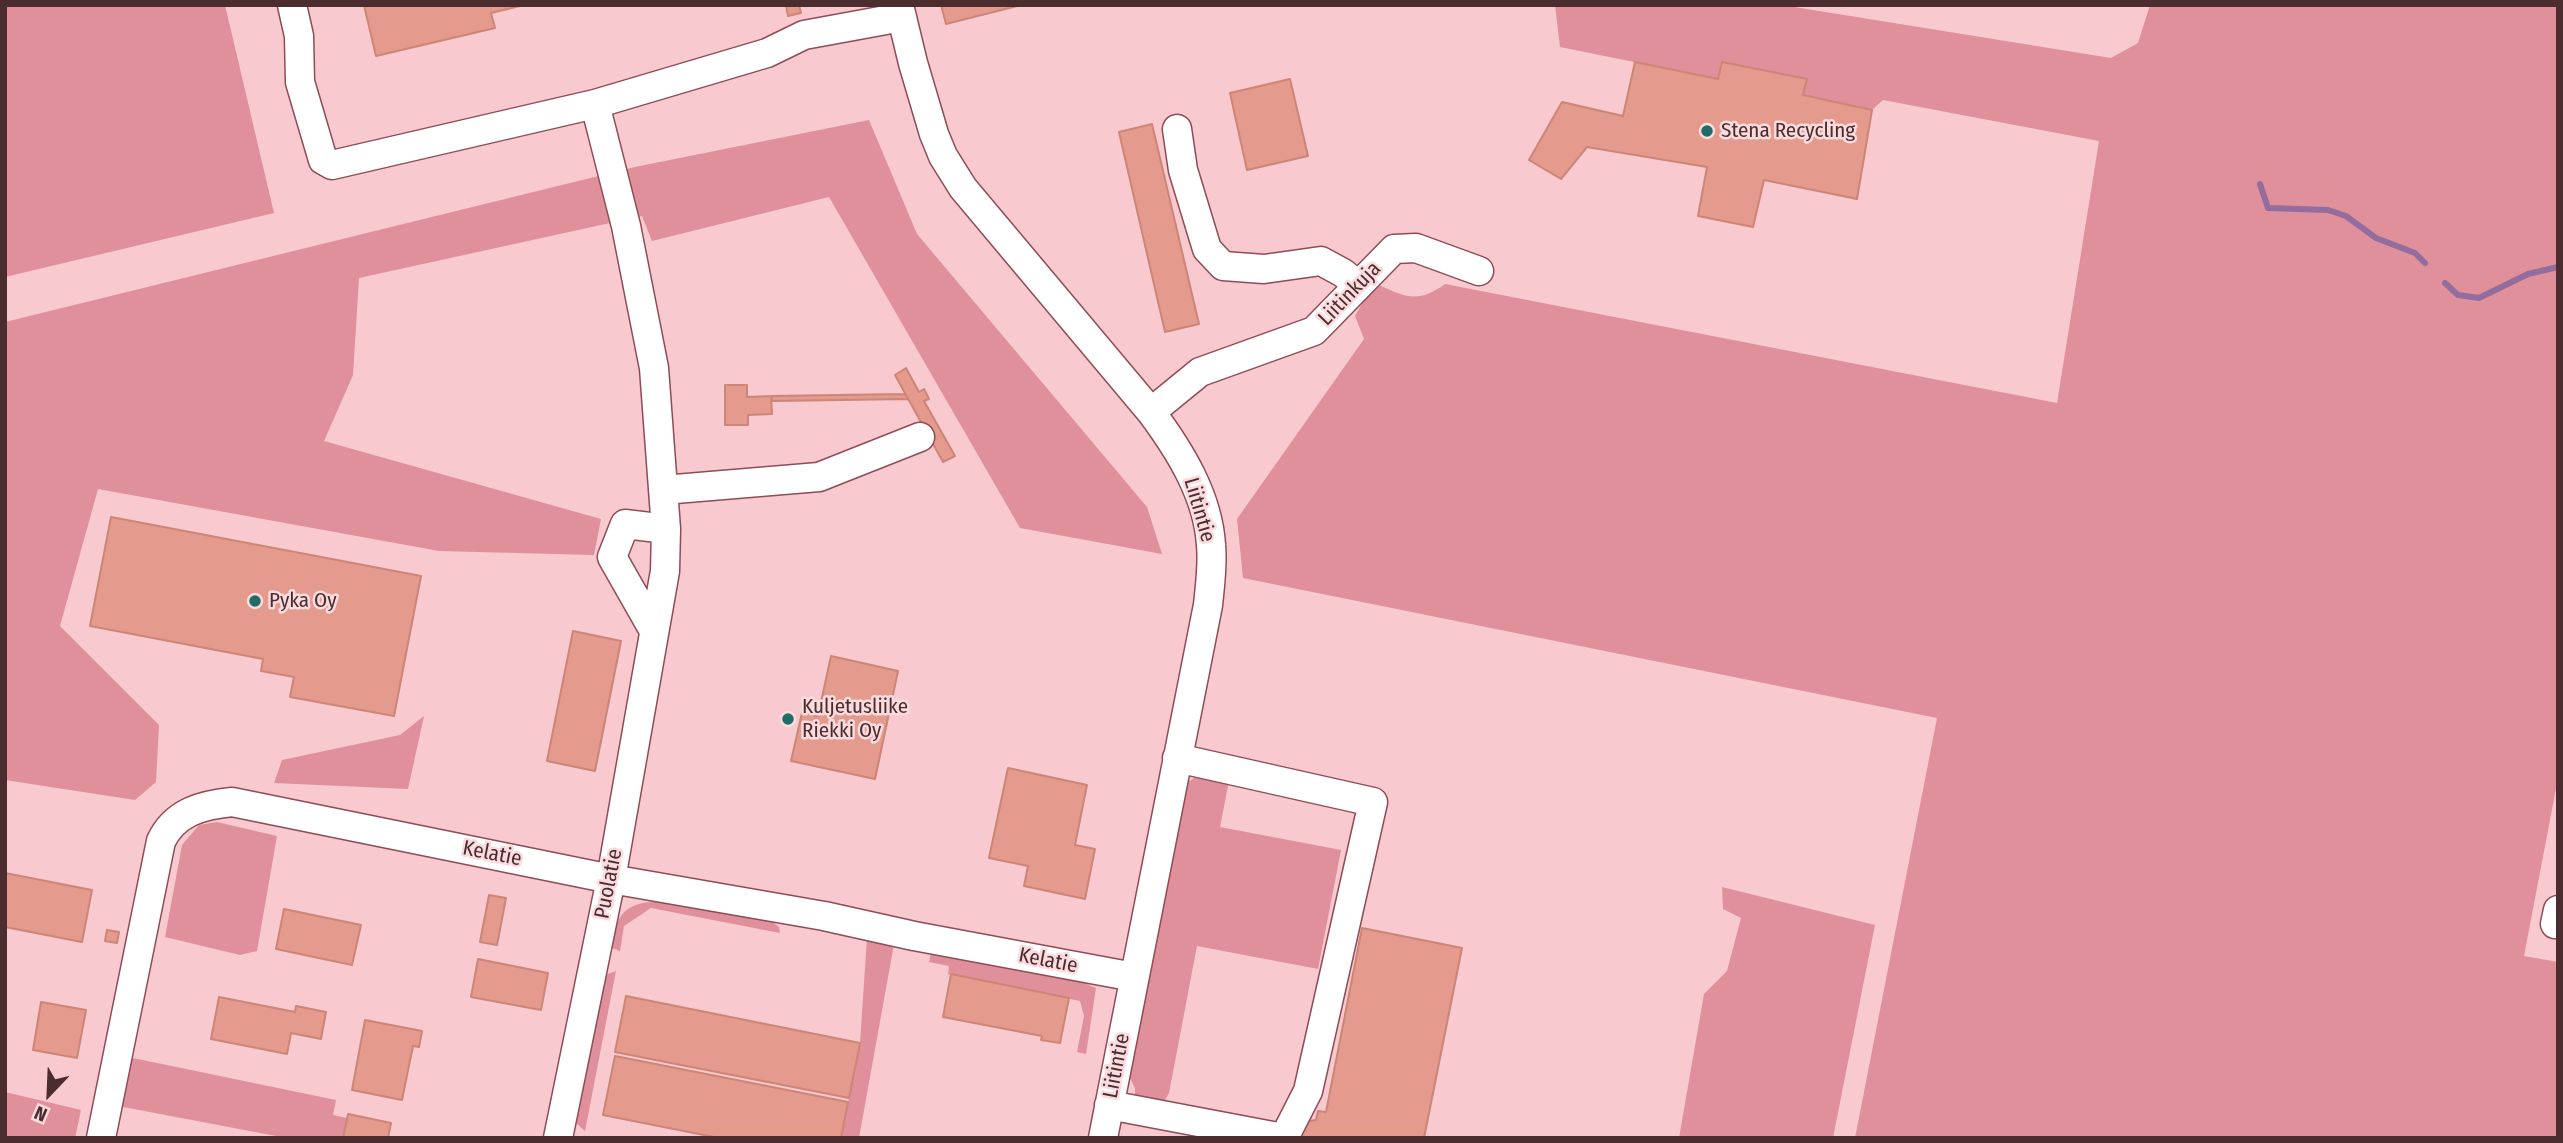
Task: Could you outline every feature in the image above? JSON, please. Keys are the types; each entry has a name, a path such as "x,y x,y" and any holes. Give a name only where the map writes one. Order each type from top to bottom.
{"street":[{"path":"292,5 299,36 300,82 323,160 332,165 595,104 767,53 804,35 901,11"},
{"name":"Liitintie","path":"901,11 913,63 943,156 963,188 1173,441 1196,487 1207,521 1211,544 1208,605 1102,1138"},
{"name":"Puolatie","path":"558,1138 611,878 664,571 666,529 654,368 626,226 595,104"},
{"path":"1177,129 1183,170 1207,249 1223,266 1264,269 1321,261 1358,285"},
{"name":"Liitinkuja","path":"1151,412 1200,372 1314,331 1394,249 1416,248 1479,271"},
{"path":"663,490 819,477 920,438"},
{"path":"653,629 612,558 625,524 666,529"},
{"path":"1109,1105 1284,1138 1308,1091 1373,802 1177,758"},
{"name":"Kelatie","path":"101,1138 157,854 166,829 194,809 232,802 611,878 824,916 914,936 1134,977"}],"shaded area":[{"path":"5,5 225,5 274,213 5,277"},
{"path":"1555,5 1782,5 2111,58 2138,43 2150,5 2558,5 2558,778 2524,956 2558,962 2558,1138 1855,1138 1937,718 1243,578 1237,519 1364,339 1355,316 1374,283 1410,296 1426,295 1445,284 2057,403 2099,141 1883,100 1872,110 1803,95 1806,79 1722,63 1718,79 1560,47"},
{"path":"869,120 917,234 1147,507 1162,554 1020,528 829,197 652,241 642,216 359,278 353,375 324,441 601,519 594,555 439,551 98,489 60,626 159,725 156,782 135,800 5,780 5,322 635,167"},
{"path":"424,716 408,789 274,783 282,760 400,735"},
{"path":"1198,775 1229,781 1220,827 1341,850 1318,969 1197,946 1169,1093 1164,1102 1135,1100 1135,1088 1129,1076 1187,783"},
{"path":"217,822 277,836 257,951 240,955 165,937 182,845 199,825"},
{"path":"1722,887 1875,925 1833,1138 1679,1138 1704,994 1727,971 1741,918 1723,909"},
{"path":"661,901 770,920 779,927 780,933 651,908 624,926 620,951 609,947 624,912 638,904"},
{"path":"867,938 894,944 859,1138 841,1138 860,1043"},
{"path":"931,952 1072,978 1096,988 1086,1054 1077,1052 1084,1016 1080,1001 948,974 949,966 929,962"},
{"path":"616,971 585,1131 574,1121 602,976"},
{"path":"128,1057 336,1100 333,1115 347,1118 343,1138 276,1138 118,1106"},
{"path":"5,1092 81,1110 75,1138 5,1138"}],"building":[{"path":"364,5 524,5 491,13 495,28 376,56"},
{"path":"786,5 799,5 801,13 788,16"},
{"path":"941,5 1021,5 946,24"},
{"name":"Stena Recycling","path":"1635,62 1718,79 1722,62 1807,79 1803,95 1872,110 1857,199 1764,180 1753,227 1698,216 1707,167 1587,147 1561,179 1529,160 1562,102 1623,116"},
{"path":"1290,79 1308,156 1247,170 1230,93"},
{"path":"1152,124 1199,324 1165,332 1119,132"},
{"path":"906,368 919,392 924,389 929,399 924,401 955,456 943,462 895,375"},
{"path":"725,385 747,385 747,397 771,396 772,414 748,415 748,425 725,425"},
{"path":"905,394 908,399 772,401 771,396"},
{"name":"Pyka Oy","path":"111,517 421,576 394,716 290,697 294,677 261,671 263,659 90,626"},
{"path":"573,631 621,641 595,771 547,761"},
{"path":"831,656 898,671 875,779 791,761 802,713 818,716"},
{"path":"1008,768 1087,785 1075,845 1095,849 1085,899 1024,886 1028,866 989,858"},
{"path":"5,873 92,890 82,942 5,927"},
{"path":"489,895 506,898 497,945 480,942"},
{"path":"284,909 361,925 352,965 276,949"},
{"path":"1362,928 1462,948 1424,1138 1289,1138 1309,1121 1316,1120 1318,1111 1326,1112"},
{"path":"107,930 119,932 117,943 105,941"},
{"path":"478,959 548,973 541,1010 471,997"},
{"path":"951,974 1069,998 1060,1043 1041,1040 1042,1036 943,1017"},
{"path":"626,996 860,1043 849,1098 615,1052"},
{"path":"219,997 295,1012 296,1006 326,1012 321,1039 291,1033 287,1054 211,1039"},
{"path":"41,1002 86,1010 77,1058 33,1050"},
{"path":"365,1020 422,1031 419,1047 413,1046 402,1100 352,1090"},
{"path":"615,1056 848,1102 841,1138 719,1138 603,1115"},
{"path":"348,1114 391,1123 388,1138 343,1138"}],"waterway":[{"path":"2260,184 2268,208 2328,210 2346,216 2376,238 2415,253 2425,263"},
{"path":"2445,283 2458,295 2479,298 2528,274 2558,267"}],"place":[{"name":"Stena Recycling","path":"1707,131"},
{"name":"Pyka Oy","path":"255,601"},
{"name":"Kuljetusliike Riekki Oy","path":"788,719"}]}
